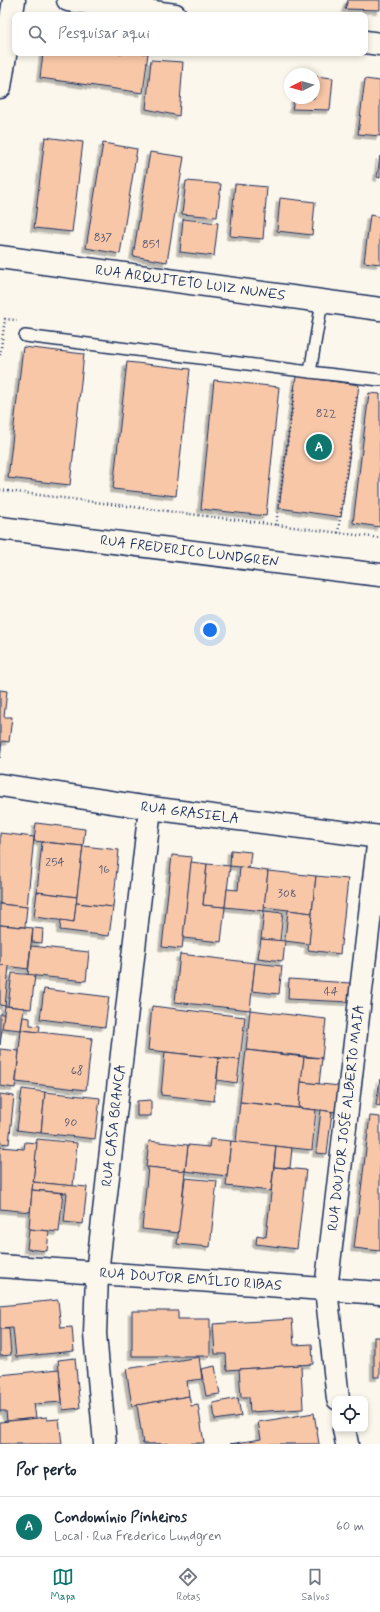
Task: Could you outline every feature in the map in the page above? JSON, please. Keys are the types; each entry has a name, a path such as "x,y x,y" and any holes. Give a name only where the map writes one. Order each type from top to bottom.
{"street":[{"path":"12,12 14,0"},
{"path":"68,0 154,12"},
{"path":"0,87 12,12"},
{"path":"368,42 380,44"},
{"name":"RUA ARQUITETO LUIZ NUNES","path":"0,257 380,309"},
{"name":"RUA FREDERICO LUNDGREN","path":"0,528 380,575"},
{"name":"RUA GRASIELA","path":"0,785 150,808 380,837"},
{"name":"RUA CASA BRANCA","path":"105,1444 95,1334 97,1273 150,808"},
{"name":"RUA DOUTOR JOSÉ ALBERTO MAIA","path":"338,1396 326,1289 380,837"},
{"name":"RUA DOUTOR EMÍLIO RIBAS","path":"0,1266 380,1293"},
{"path":"345,1432 347,1444"}],"lane":[{"path":"305,371 322,302"},
{"path":"25,336 380,380"}],"path":[{"path":"0,355 5,319"},
{"path":"276,525 296,376 305,371"},
{"path":"338,533 359,385 357,378"},
{"path":"0,490 380,538"}],"building":[{"path":"348,0 380,0 380,10 345,9"},
{"path":"43,56 148,56 143,93 40,78"},
{"path":"151,60 183,62 179,116 146,109"},
{"path":"320,77 333,78 330,110 292,109 293,104 320,104"},
{"path":"365,79 380,81 380,136 358,134"},
{"path":"45,137 83,142 72,232 34,228"},
{"path":"103,143 137,149 120,254 86,248"},
{"path":"150,152 184,157 167,262 133,256"},
{"path":"380,156 380,178 377,177"},
{"path":"186,181 221,184 217,217 182,214"},
{"path":"235,184 267,187 263,239 230,236"},
{"path":"280,198 315,202 312,235 277,231"},
{"path":"370,215 380,217 380,264 364,262"},
{"path":"183,219 218,223 214,256 180,252"},
{"path":"23,347 84,354 70,485 8,478"},
{"path":"127,362 190,369 176,496 113,489"},
{"path":"296,376 359,385 341,517 279,508"},
{"path":"214,380 279,387 266,516 201,509"},
{"path":"369,393 380,394 380,527 353,523"},
{"path":"0,690 7,691 4,717 12,717 9,742 2,741 0,758"},
{"path":"36,823 85,829 83,846 34,841"},
{"path":"0,833 34,837 27,907 0,904"},
{"path":"42,842 83,846 77,897 37,892"},
{"path":"83,846 119,850 113,907 76,903"},
{"path":"231,850 251,852 249,868 230,866"},
{"path":"172,855 192,857 182,949 162,947"},
{"path":"191,862 207,864 203,905 225,907 221,942 183,938"},
{"path":"207,864 230,866 225,907 203,905"},
{"path":"240,867 268,871 264,911 225,907 227,889 238,890"},
{"path":"268,871 316,876 312,913 264,907"},
{"path":"316,876 348,879 340,954 308,950"},
{"path":"37,892 77,897 74,922 34,917"},
{"path":"76,903 113,907 109,936 60,930 61,920 74,922"},
{"path":"0,904 27,907 25,927 0,925"},
{"path":"288,910 312,913 309,944 285,941"},
{"path":"264,911 283,913 280,941 261,939"},
{"path":"0,925 33,928 28,969 0,965"},
{"path":"33,928 43,929 42,943 32,942"},
{"path":"261,939 285,941 283,961 258,958"},
{"path":"31,946 89,952 86,981 28,975"},
{"path":"180,954 255,963 250,1010 175,1002"},
{"path":"255,963 282,966 279,994 252,991"},
{"path":"0,965 9,966 5,1006 0,1005"},
{"path":"12,973 35,975 31,1009 8,1006"},
{"path":"289,979 350,983 349,1002 288,999"},
{"path":"44,989 109,997 105,1027 40,1019"},
{"path":"5,1006 24,1008 21,1030 2,1028"},
{"path":"152,1006 245,1017 240,1060 148,1050"},
{"path":"250,1010 326,1019 322,1058 246,1050"},
{"path":"0,1014 4,1014 0,1045"},
{"path":"23,1017 30,1018 30,1025 40,1026 39,1032 21,1030"},
{"path":"21,1030 92,1038 86,1090 16,1082"},
{"path":"0,1049 19,1051 15,1088 0,1086"},
{"path":"246,1050 304,1057 299,1108 240,1102"},
{"path":"165,1052 219,1058 214,1101 161,1095"},
{"path":"304,1057 322,1058 319,1084 301,1082"},
{"path":"219,1058 240,1060 237,1083 217,1080"},
{"path":"380,1079 380,1106 376,1105"},
{"path":"301,1082 340,1086 337,1112 299,1108"},
{"path":"22,1089 45,1092 41,1133 17,1130"},
{"path":"45,1092 100,1098 95,1139 41,1133"},
{"path":"0,1094 14,1096 9,1144 0,1143"},
{"path":"151,1100 151,1116 137,1116 137,1101"},
{"path":"240,1102 316,1110 312,1150 236,1142"},
{"path":"321,1110 332,1112 327,1154 316,1153"},
{"path":"370,1116 380,1117 380,1251 354,1248"},
{"path":"37,1139 77,1143 73,1186 33,1182"},
{"path":"210,1139 231,1141 227,1176 185,1171 188,1145 209,1147"},
{"path":"149,1141 188,1145 185,1171 146,1167"},
{"path":"231,1141 276,1146 271,1191 226,1186"},
{"path":"25,1142 37,1143 30,1212 0,1209 0,1147 24,1149"},
{"path":"276,1146 292,1148 290,1168 274,1167"},
{"path":"148,1167 185,1171 179,1233 142,1229"},
{"path":"274,1167 306,1170 297,1249 256,1244 257,1235 266,1237"},
{"path":"185,1178 217,1181 210,1247 177,1244"},
{"path":"33,1182 87,1187 83,1224 64,1222 67,1193 32,1190"},
{"path":"32,1190 63,1193 59,1232 29,1229"},
{"path":"29,1229 49,1231 47,1251 27,1249"},
{"path":"58,1300 61,1328 72,1327 74,1351 16,1357 13,1328 0,1329 0,1306"},
{"path":"132,1311 178,1311 178,1319 210,1319 210,1356 132,1356"},
{"path":"292,1319 294,1345 312,1344 313,1364 227,1370 226,1354 215,1354 213,1324"},
{"path":"0,1329 9,1329 11,1355 0,1356"},
{"path":"374,1337 380,1337 380,1377 374,1377"},
{"path":"199,1357 202,1379 187,1381 189,1396 132,1406 126,1369"},
{"path":"75,1358 80,1408 63,1410 58,1360"},
{"path":"301,1365 303,1409 250,1412 249,1397 241,1397 239,1369"},
{"path":"215,1366 220,1394 206,1396 201,1369"},
{"path":"59,1369 62,1402 34,1404 36,1418 7,1421 6,1411 0,1411 0,1375"},
{"path":"189,1396 191,1406 198,1405 204,1443 143,1444 137,1405"},
{"path":"238,1398 241,1416 215,1420 213,1403"},
{"path":"314,1413 319,1444 230,1444 261,1439 258,1422"},
{"path":"47,1417 47,1420 59,1419 62,1444 0,1444 0,1422"}],"place":[{"name":"Condomínio Pinheiros","path":"319,447"}]}
